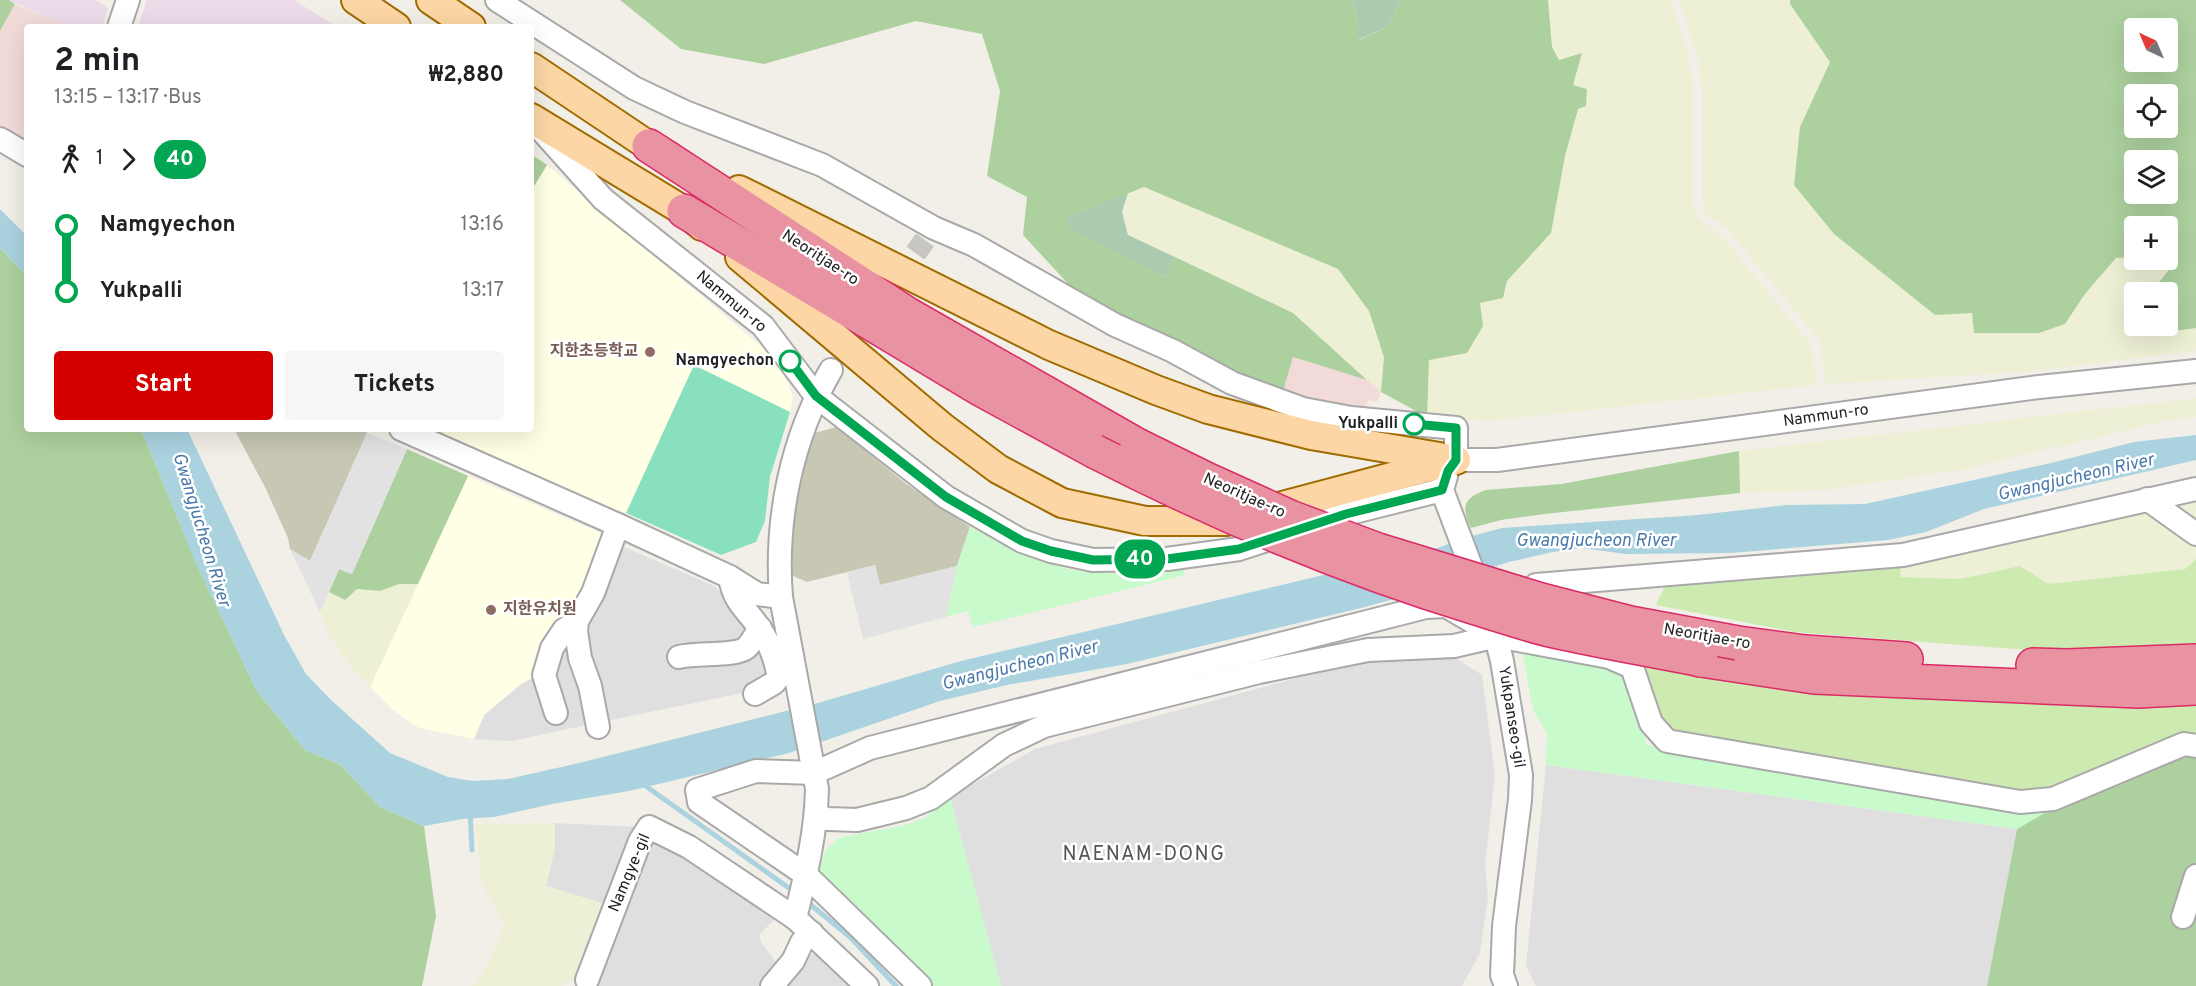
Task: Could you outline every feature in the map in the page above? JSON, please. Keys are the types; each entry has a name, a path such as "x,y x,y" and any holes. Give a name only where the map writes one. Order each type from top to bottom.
{"highway":[{"name":"Neoritjae-ro","path":"649,147 909,315 1137,445 1290,517 1401,558 1530,597 1630,622 1738,643 1805,652 1936,662 2067,666 2196,661"},
{"name":"Neoritjae-ro","path":"684,211 982,390 1094,451 1168,489 1254,527 1350,566 1426,593 1553,631 1701,660 1814,677 2138,691 2196,688"}],"main road":[{"path":"356,0 392,24"},
{"path":"431,0 467,24"},
{"name":"Neoritjae-ro","path":"534,69 649,147"},
{"name":"Neoritjae-ro","path":"534,120 684,211"},
{"path":"649,147 1049,345 1156,390 1209,409 1311,435 1456,460"},
{"path":"684,211 942,427 998,469 1062,503 1145,521 1226,520 1456,460"}],"street":[{"path":"120,24 128,0"},
{"path":"497,0 634,88 685,112 822,165 929,234 974,245 1115,325 1173,351 1232,383 1303,409 1351,418 1456,428 1456,460 1448,471 1442,490"},
{"name":"Nammun-ro","path":"534,121 603,199 764,326 816,396 946,497 1022,541 1051,551 1093,560 1167,559 1239,549 1346,514 1442,490"},
{"path":"0,139 24,153"},
{"path":"772,986 793,961 802,942 805,880 816,816 817,789 781,597 784,505 789,475 816,396 831,370"},
{"name":"Nammun-ro","path":"1456,460 1497,460 2039,387 2196,371"},
{"path":"408,432 618,525 730,577 757,594 781,597"},
{"path":"816,816 828,819 858,820 906,808 931,798 1004,745 1044,726 1259,672 1357,652 1454,646 1497,636 1536,585 1903,555 2196,489"},
{"name":"Yukpanseo-gil","path":"1442,490 1497,636 1521,775 1520,800 1504,926 1502,975 1506,986"},
{"path":"2147,499 2196,534"},
{"path":"556,713 544,675 552,648 564,630 577,621 593,593 618,525"},
{"path":"730,577 732,593 760,628 774,654 779,677 774,683 755,694"},
{"path":"920,986 805,880 699,802 697,790 756,771 814,768 870,748 1426,607 1446,606 1497,636 1609,657 1632,667 1651,723 1667,741 2020,802 2053,799 2184,744 2196,746"},
{"path":"577,621 577,643 590,686 598,727"},
{"path":"679,657 692,654 730,654 745,649 760,628"},
{"name":"Namgye-gil","path":"587,980 640,841 649,827 689,847 802,920 867,986"},
{"path":"2183,917 2196,876"}],"shaded area":[{"path":"9,0 95,0 108,8 103,24 62,24"},
{"path":"147,0 294,0 332,24 139,24"},
{"path":"1350,0 1401,0 1387,27 1358,40 1357,12"},
{"path":"1548,0 1671,0 1689,58 1693,90 1693,205 1699,219 1721,235 1811,344 1818,385 1491,421 1427,417 1429,359 1479,303 1503,297 1507,281 1551,233 1565,156 1578,109 1573,85 1552,47"},
{"path":"1680,0 1790,0 1790,4 1830,62 1800,127 1972,313 1974,332 2065,324 2085,294 2117,258 2124,258 2124,270 2168,271 2159,282 2124,282 2124,336 2178,336 2178,330 2196,328 2196,351 2026,372 1826,384 1820,341 1727,229 1706,214 1702,203 1702,89 1697,56"},
{"path":"15,4 62,24 24,24 24,144 0,130 0,31"},
{"name":"지한초등학교","path":"547,165 777,360 793,396 770,477 765,521 756,542 721,555 441,432 534,432 534,186"},
{"path":"1144,186 1338,269 1369,311 1384,357 1381,392 1293,313 1128,235 1122,212 1128,193"},
{"path":"1128,193 1122,212 1128,235 1175,257 1165,277 1071,230 1066,218"},
{"path":"1293,357 1367,380 1381,392 1377,402 1368,400 1365,413 1282,395"},
{"path":"2196,398 2196,417 2160,422 1967,469 1827,490 1740,493 1739,451"},
{"path":"837,427 905,483 970,527 957,566 880,585 875,565 807,582 793,576 791,542 794,499 801,460 814,433"},
{"path":"236,432 366,432 310,561 290,549 288,538 265,487"},
{"path":"367,433 407,449 352,574 339,569 320,612 290,549 310,561"},
{"name":"지한유치원","path":"468,476 605,535 606,541 543,672 521,684 484,715 474,739 419,728 393,710 370,687"},
{"path":"2196,494 2196,529 2178,508 2177,498"},
{"path":"2126,508 2154,516 2196,539 2196,559 2185,569 2048,584 2020,566 1960,579 1899,577 1902,559"},
{"path":"615,543 714,586 739,609 775,679 757,690 601,722 579,633"},
{"path":"875,565 880,585 957,566 946,617 863,639 847,572"},
{"path":"399,584 418,584 370,687 355,672 329,636 320,612 329,592 345,600 357,589 380,591"},
{"path":"564,634 591,724 512,741 474,739 484,715 521,684 543,672 547,676"},
{"path":"1451,655 1482,675 1495,776 1485,866 1488,898 1480,953 1462,986 1001,986 950,797 1035,749 1356,662"},
{"path":"1546,765 2017,829 1987,986 1536,986 1526,966"},
{"path":"555,823 641,827 611,906 546,886 555,848"},
{"path":"555,823 555,848 546,886 611,906 578,976 562,986 472,986 484,972 504,926 481,882 475,824"},
{"path":"651,836 776,918 759,935 762,944 781,968 767,986 590,986"},
{"path":"816,950 850,986 781,986"}],"green space":[{"path":"0,0 9,0 15,4 0,31"},
{"path":"620,0 1350,0 1357,12 1359,40 1387,27 1401,0 1548,0 1552,47 1559,60 1582,53 1573,85 1587,89 1586,106 1578,109 1565,156 1551,233 1507,281 1503,298 1480,303 1483,326 1467,353 1429,360 1427,417 1381,392 1384,357 1369,311 1338,269 1144,187 1067,218 1071,230 1165,277 1175,257 1293,313 1367,380 1293,357 1282,395 1085,302 1023,235 1027,197 987,176 1000,91 982,34 916,21 764,64 681,49"},
{"path":"1790,0 2196,0 2196,328 2178,330 2178,282 2159,282 2167,270 2178,270 2178,216 2124,216 2124,258 2116,258 2085,294 2065,324 2039,333 1974,333 1972,313 1935,315 1834,234 1794,185 1800,127 1830,62 1790,4"},
{"path":"534,156 547,165 534,186"},
{"path":"0,248 24,273 24,432 142,432 196,563 257,691 305,750 341,765 380,807 424,826 436,916 422,986 0,986"},
{"path":"694,365 790,412 770,477 765,521 756,542 721,555 626,513"},
{"path":"407,449 468,476 418,584 399,584 380,591 357,589 345,600 329,592 339,569 352,574"},
{"path":"1739,451 1740,493 1545,514 1501,520 1471,528 1466,514 1466,504 1469,500 1486,490 1561,484"},
{"path":"970,527 1033,557 1083,572 1184,570 1185,575 973,627 968,611 946,617 957,566"},
{"path":"1902,559 1900,577 1960,579 2020,566 2048,584 2185,569 2196,559 2196,649 2067,653 1794,632 1656,605 1669,577"},
{"path":"1522,651 1621,666 1645,719 1646,745 2028,809 2058,805 2017,829 1546,765 1547,734 1533,710"},
{"path":"1636,655 2196,699 2196,739 2049,792 2025,795 1666,734"},
{"path":"2196,744 2196,986 1987,986 2017,829 2068,799"},
{"path":"950,797 1001,986 923,986 818,873 826,850 838,838 902,826 925,818"}],"water":[{"path":"0,209 24,233 24,273 0,248"},
{"name":"Gwangjucheon River","path":"142,432 188,432 284,635 306,674 331,700 390,753 448,777 473,781 508,779 818,703 961,661 1437,548 1502,528 1698,515 1787,505 1865,504 2051,463 2134,442 2196,435 2196,460 1984,509 1926,532 1888,540 1731,553 1626,554 1581,548 1553,552 1509,562 1361,608 1127,664 1007,685 940,701 789,753 629,791 494,817 463,819 424,826 380,807 341,765 305,750 257,691 197,566"}],"waterway":[{"path":"640,782 796,893"},
{"path":"470,812 472,850"},
{"path":"806,901 850,937 896,986"}],"tunnel":[{"path":"838,360 925,240"}],"bus line":[{"name":"40","path":"790,361 816,396 946,497 1022,541 1051,551 1093,560 1167,559 1239,549 1346,514 1442,490 1448,471 1456,460 1456,428 1414,424"}],"place":[{"name":"지한초등학교","path":"650,352"},
{"name":"Namgyechon","path":"790,361"},
{"name":"Yukpalli","path":"1414,424"},
{"name":"지한유치원","path":"491,610"}],"district":[{"name":"NAENAM-DONG","path":"1144,855"}]}
